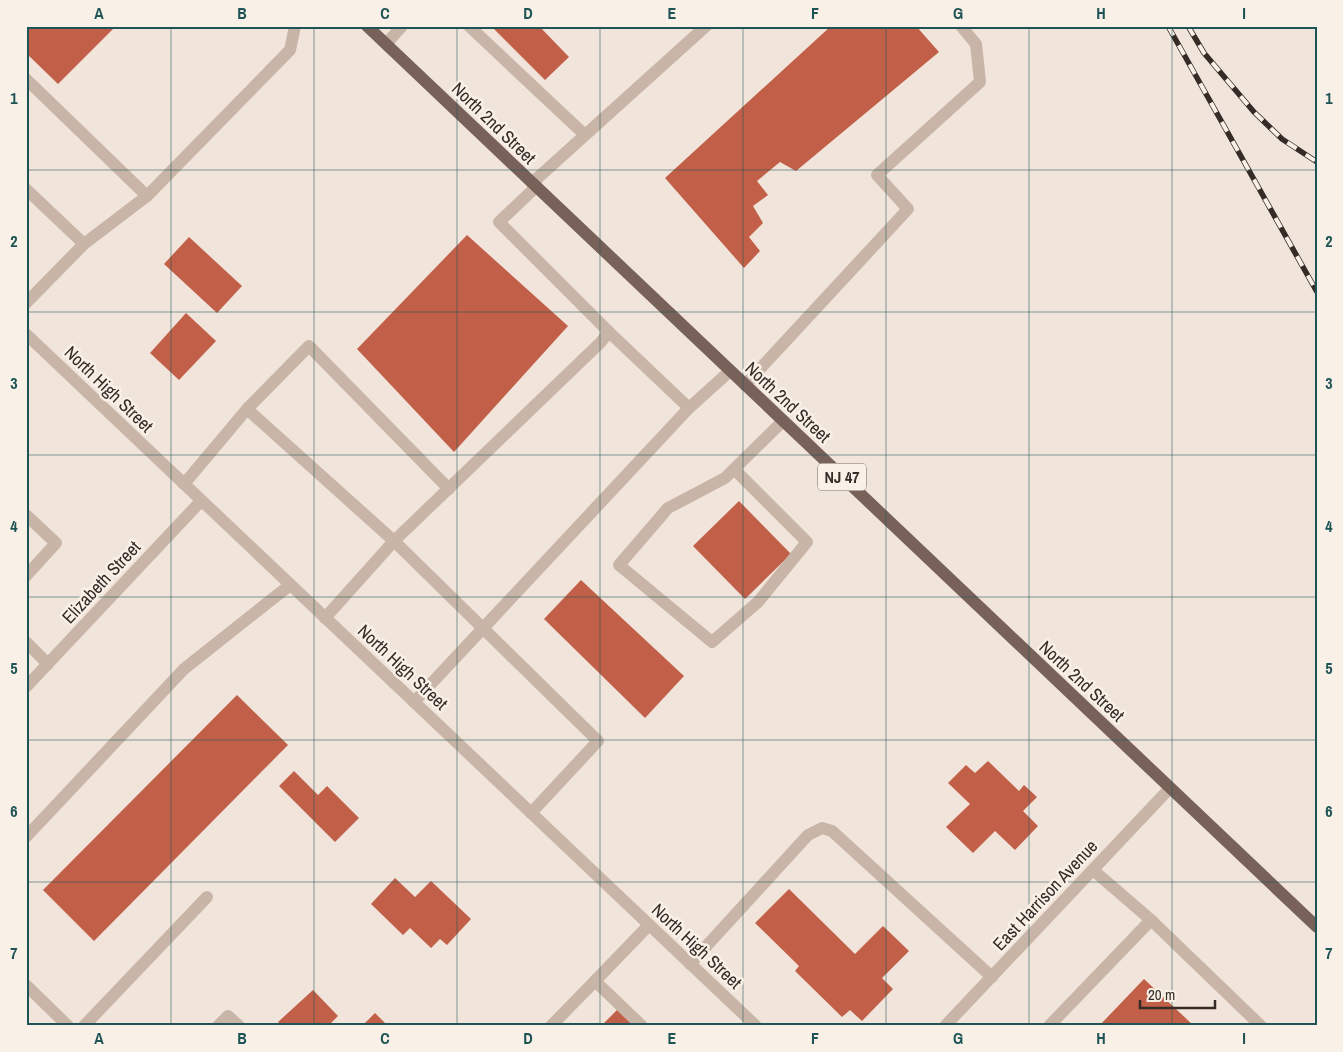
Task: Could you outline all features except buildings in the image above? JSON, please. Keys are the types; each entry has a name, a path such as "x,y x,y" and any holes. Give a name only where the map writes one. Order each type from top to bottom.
{"main road":[{"name":"North 2nd Street","path":"367,26 1317,927"}],"street":[{"path":"26,303 84,244 147,196 290,50 295,26"},
{"path":"386,44 402,26"},
{"path":"469,26 585,135"},
{"path":"689,408 609,332 499,222 585,135 706,26"},
{"path":"744,385 908,209 877,175 980,82 976,44 961,26"},
{"path":"26,79 147,196"},
{"path":"26,189 84,244"},
{"path":"325,618 394,541 600,343 609,332"},
{"name":"North High Street","path":"26,334 756,1026"},
{"path":"184,484 247,408 308,346 449,489"},
{"path":"414,702 689,408 730,371"},
{"path":"247,408 394,541 598,742 531,813"},
{"path":"734,470 808,542 758,602 712,642 619,565 668,508 725,478 783,421"},
{"name":"Elizabeth Street","path":"26,687 201,501"},
{"path":"26,515 56,543 26,576"},
{"path":"26,837 184,669 290,585"},
{"path":"26,642 48,664"},
{"name":"East Harrison Avenue","path":"945,1026 1170,788"},
{"path":"690,964 808,834 822,828 832,831 992,977"},
{"path":"1093,870 1151,920 1261,1026"},
{"path":"84,1026 207,897"},
{"path":"1049,1026 1151,920"},
{"path":"552,1026 650,925"},
{"path":"595,981 642,1026"},
{"path":"26,985 68,1026"},
{"path":"218,1026 228,1016 239,1026"}],"railway":[{"path":"1168,26 1317,292"},
{"path":"1188,26 1204,53 1254,112 1282,139 1317,162"}]}
